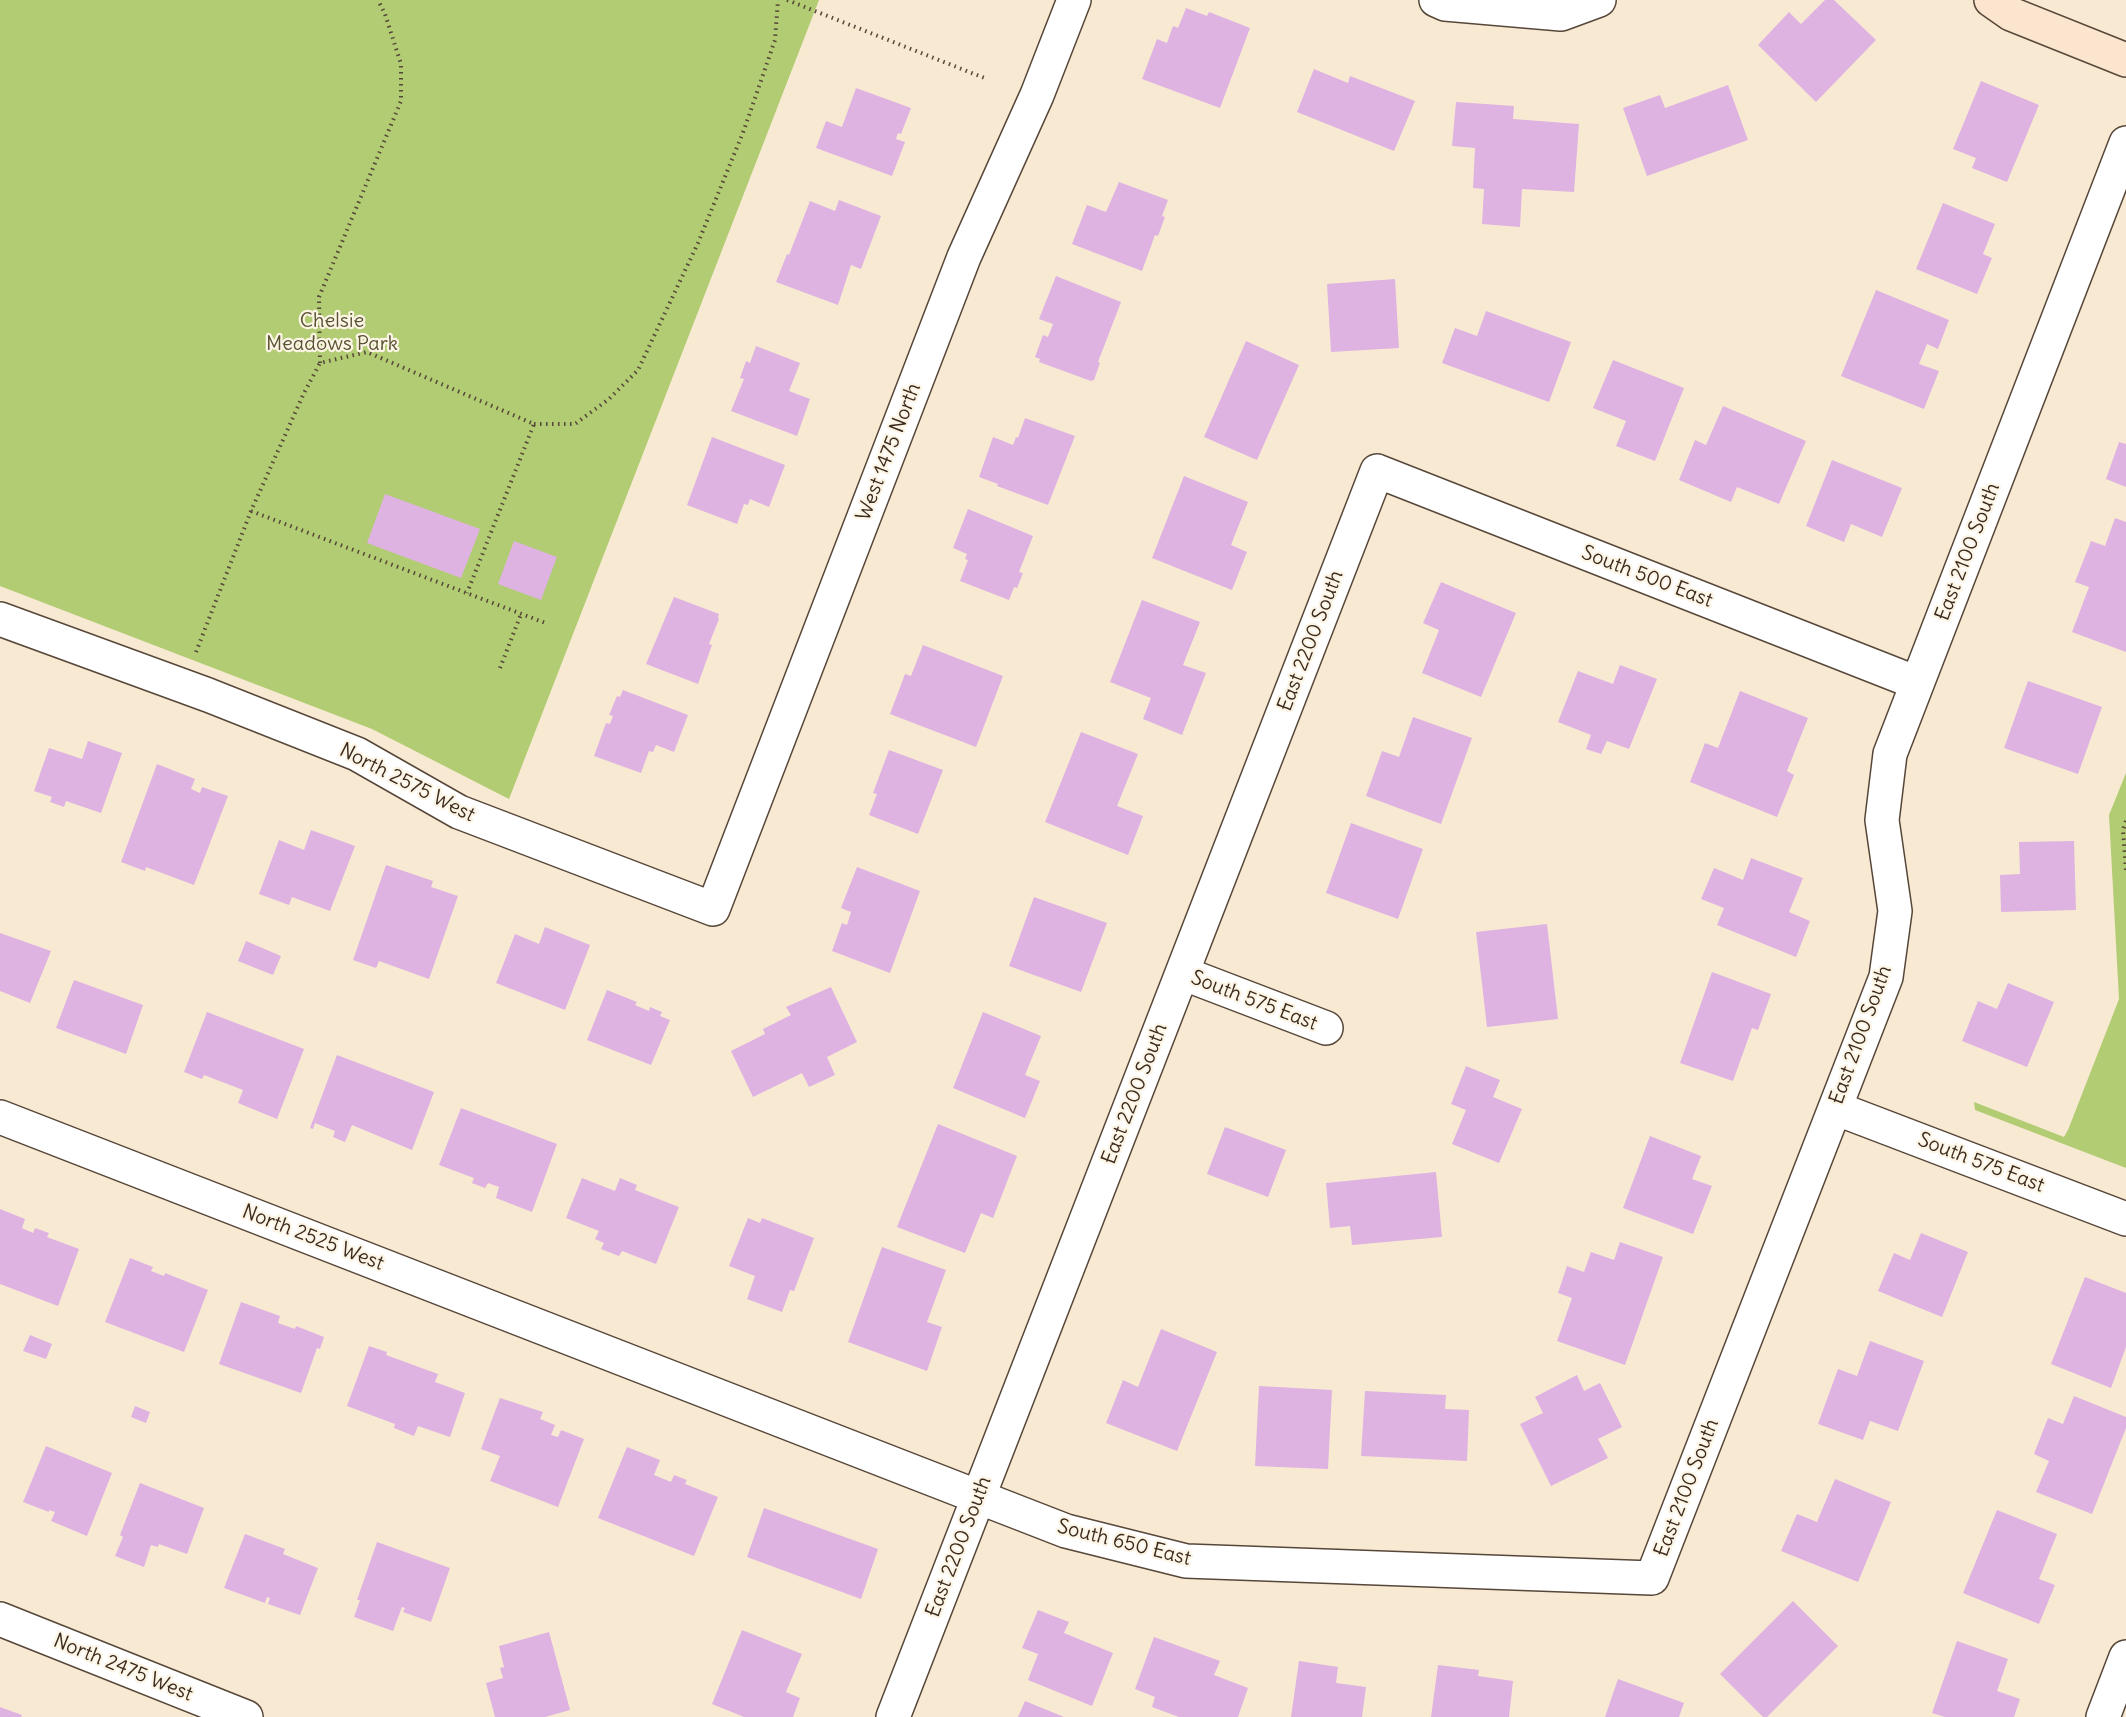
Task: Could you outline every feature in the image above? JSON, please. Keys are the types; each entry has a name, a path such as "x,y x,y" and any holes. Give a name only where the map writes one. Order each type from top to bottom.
{"street":[{"name":"West 1475 North","path":"713,909 964,257 1037,95 1074,0"},
{"path":"1436,0 1445,4 1561,14 1599,0"},
{"path":"1991,0 2011,14 2126,60"},
{"name":"East 2100 South","path":"1652,1578 1886,977 1895,911 1882,820 1890,754 2126,143"},
{"name":"South 500 East","path":"1377,471 1917,683"},
{"name":"East 2200 South","path":"893,1717 1377,471"},
{"name":"North 2575 West","path":"0,619 208,695 357,754 459,812 713,909"},
{"name":"South 575 East","path":"1182,973 1326,1028"},
{"name":"South 575 East","path":"1835,1108 2126,1219"},
{"name":"North 2525 West","path":"0,1117 626,1360"},
{"name":"South 650 East","path":"626,1360 1066,1531 1186,1561 1652,1578"},
{"name":"North 2475 West","path":"0,1619 246,1717"},
{"path":"2103,1717 2126,1657"}],"path":[{"path":"196,652 251,511 304,393 320,363 318,297 400,101 401,64 385,14 378,0"},
{"path":"320,363 367,352 534,424 575,424 609,399 638,370 698,243 744,130 775,40 778,0"},
{"path":"787,0 987,79"},
{"path":"467,592 534,424"},
{"path":"251,511 548,624"},
{"path":"500,668 521,614"},
{"path":"2126,821 2123,830 2126,870"}],"green space":[{"name":"Chelsie Meadows Park","path":"0,0 819,0 509,799 372,729 0,586"},
{"path":"2126,773 2126,1168 1975,1110 1974,1102 2064,1137 2068,1130 2119,999 2109,815"}],"building":[{"path":"1825,0 1834,0 1876,40 1816,102 1758,45 1789,12 1801,24"},
{"path":"1186,8 1207,16 1209,12 1250,28 1220,108 1142,79 1157,39 1167,43 1173,26 1178,28"},
{"path":"1314,69 1348,83 1350,76 1415,101 1394,151 1297,112"},
{"path":"1981,81 2039,105 2007,182 1972,168 1976,158 1953,149"},
{"path":"1728,85 1748,140 1647,176 1623,108 1660,95 1665,108"},
{"path":"856,88 911,108 901,134 898,133 896,139 905,142 892,176 816,148 826,121 842,127"},
{"path":"1456,102 1514,106 1513,119 1579,124 1574,192 1522,189 1520,227 1482,224 1484,189 1473,188 1475,148 1452,146"},
{"path":"1119,182 1168,200 1162,216 1165,217 1158,236 1155,235 1142,271 1072,244 1087,205 1106,212"},
{"path":"839,200 881,216 861,269 851,265 838,305 776,282 810,201 835,211"},
{"path":"1943,203 1995,224 1983,254 1992,258 1977,294 1916,269"},
{"path":"1056,276 1121,302 1098,362 1100,363 1094,380 1091,381 1039,362 1040,359 1035,357 1043,335 1048,337 1053,324 1039,319"},
{"path":"1395,279 1399,348 1331,352 1327,284"},
{"path":"1876,290 1949,320 1938,349 1927,344 1919,364 1939,371 1924,409 1841,376"},
{"path":"1486,311 1571,342 1549,402 1442,363 1455,328 1477,336"},
{"path":"1246,341 1299,365 1257,460 1204,437"},
{"path":"756,346 800,363 789,391 810,399 797,436 731,411 744,379 740,378 746,361 750,363"},
{"path":"1613,360 1684,388 1655,461 1616,446 1626,421 1593,408"},
{"path":"1723,406 1806,441 1779,504 1737,487 1731,502 1679,480 1695,440 1706,445"},
{"path":"1025,418 1075,436 1048,505 979,477 993,437 1013,445"},
{"path":"712,437 785,465 769,507 750,499 748,505 744,504 737,524 687,505"},
{"path":"2119,442 2126,444 2126,487 2106,479"},
{"path":"1832,460 1902,488 1882,537 1851,524 1844,542 1806,526"},
{"path":"1184,476 1248,502 1231,545 1247,552 1232,590 1152,558"},
{"path":"385,494 480,529 461,578 367,543"},
{"path":"968,509 1033,536 1019,572 1023,573 1009,600 960,581 968,560 965,559 967,554 953,548"},
{"path":"2115,518 2126,522 2126,652 2072,632 2089,587 2075,582 2091,541 2105,546"},
{"path":"514,541 557,557 541,600 498,584"},
{"path":"1441,582 1516,613 1481,697 1422,673 1439,630 1423,623"},
{"path":"674,597 719,614 709,644 712,645 698,684 646,664"},
{"path":"1142,600 1200,622 1183,665 1206,673 1182,735 1143,719 1151,698 1110,682"},
{"path":"923,645 1003,676 976,747 890,714 905,674 911,676"},
{"path":"1620,665 1657,679 1629,749 1607,741 1601,754 1586,749 1591,735 1558,722 1578,671 1613,684"},
{"path":"2028,681 2102,707 2078,774 2004,748"},
{"path":"623,690 688,715 674,752 656,745 653,752 649,751 641,773 594,756 606,723 610,724 613,716 609,715 617,696 620,697"},
{"path":"1740,691 1808,718 1787,771 1794,775 1777,817 1690,782 1705,743 1718,748"},
{"path":"1413,717 1472,738 1441,824 1366,796 1382,751 1399,757"},
{"path":"1081,732 1138,754 1117,806 1143,816 1128,855 1045,822"},
{"path":"88,741 122,753 101,813 66,801 64,807 50,802 52,797 34,791 49,748 82,759"},
{"path":"889,750 943,770 918,834 869,815 877,794 873,793"},
{"path":"157,764 195,779 191,789 200,793 202,787 228,796 194,885 146,867 145,871 121,862"},
{"path":"1351,823 1423,849 1398,919 1326,893"},
{"path":"311,830 355,846 330,911 292,897 289,905 259,894 279,840 304,850"},
{"path":"2074,841 2076,910 2001,912 2000,875 2020,874 2019,842"},
{"path":"1751,858 1803,878 1789,912 1810,921 1796,957 1717,925 1724,908 1701,899 1714,868 1743,880"},
{"path":"386,865 433,881 431,887 458,896 429,979 379,961 376,968 353,960"},
{"path":"857,867 920,891 890,973 832,951 842,923 847,925 851,912 841,908"},
{"path":"1034,897 1107,923 1081,992 1009,966"},
{"path":"1547,924 1558,1019 1487,1027 1476,932"},
{"path":"545,927 590,945 565,1010 496,983 515,934 539,944"},
{"path":"0,933 51,951 30,1003 0,991"},
{"path":"246,941 281,956 273,975 238,961"},
{"path":"1712,972 1771,994 1758,1030 1752,1028 1733,1081 1680,1063"},
{"path":"74,980 143,1005 126,1054 56,1028"},
{"path":"2008,983 2054,1002 2027,1067 1962,1041 1978,1001 1997,1009"},
{"path":"831,987 857,1042 827,1057 835,1075 809,1087 802,1073 753,1097 731,1051 765,1034 763,1029 791,1015 786,1007"},
{"path":"607,990 637,1002 635,1005 649,1011 650,1007 662,1012 660,1016 670,1020 651,1065 587,1040"},
{"path":"207,1012 304,1049 277,1119 238,1103 243,1090 204,1075 202,1079 184,1072"},
{"path":"983,1012 1041,1036 1025,1075 1040,1081 1025,1118 953,1088"},
{"path":"337,1055 434,1092 412,1150 352,1125 345,1142 333,1137 335,1131 315,1123 313,1129 310,1128"},
{"path":"1466,1066 1500,1080 1493,1097 1522,1109 1499,1163 1452,1144 1466,1110 1451,1104"},
{"path":"461,1108 557,1144 532,1212 496,1198 499,1187 488,1183 485,1188 472,1183 474,1178 439,1165"},
{"path":"938,1124 1017,1156 993,1218 981,1213 965,1253 897,1227"},
{"path":"1225,1127 1286,1150 1268,1197 1207,1174"},
{"path":"1650,1136 1701,1156 1692,1179 1712,1186 1693,1234 1623,1208"},
{"path":"1436,1172 1442,1237 1352,1245 1350,1226 1330,1228 1326,1183"},
{"path":"582,1178 615,1191 620,1178 637,1185 635,1190 679,1207 656,1264 622,1251 619,1256 601,1249 604,1243 595,1239 599,1231 566,1218"},
{"path":"0,1209 25,1219 22,1228 33,1233 35,1228 49,1233 47,1237 79,1249 58,1306 0,1284"},
{"path":"748,1218 760,1223 762,1218 814,1238 794,1291 790,1290 782,1312 747,1299 755,1276 729,1266"},
{"path":"1921,1233 1968,1252 1942,1317 1878,1291 1894,1253 1910,1260"},
{"path":"1620,1242 1663,1257 1625,1365 1557,1341 1572,1298 1558,1293 1567,1266 1584,1272 1591,1252 1614,1260"},
{"path":"882,1247 946,1270 927,1322 942,1327 927,1371 848,1342"},
{"path":"130,1258 153,1267 151,1271 164,1276 165,1273 208,1290 184,1352 105,1322"},
{"path":"2085,1277 2126,1293 2126,1347 2111,1388 2051,1364"},
{"path":"241,1302 280,1316 278,1323 295,1329 296,1326 324,1337 320,1349 317,1348 301,1393 219,1364"},
{"path":"1161,1329 1217,1352 1177,1451 1106,1423 1123,1380 1138,1387"},
{"path":"30,1335 52,1344 46,1359 23,1351"},
{"path":"1870,1341 1924,1361 1898,1431 1870,1421 1863,1440 1818,1424 1838,1369 1857,1376"},
{"path":"369,1346 387,1352 386,1355 438,1374 435,1382 465,1393 450,1437 418,1426 414,1436 394,1428 395,1424 347,1406"},
{"path":"1577,1375 1584,1391 1600,1383 1622,1427 1598,1439 1608,1458 1551,1486 1520,1424 1543,1413 1535,1397"},
{"path":"1259,1386 1332,1390 1328,1469 1255,1466"},
{"path":"1365,1391 1446,1395 1445,1409 1469,1410 1467,1461 1361,1456"},
{"path":"2074,1396 2126,1417 2126,1428 2092,1514 2036,1492 2049,1461 2034,1454 2048,1418 2063,1424"},
{"path":"500,1398 543,1412 540,1419 555,1425 551,1435 558,1437 561,1430 584,1439 558,1507 490,1481 500,1456 481,1449"},
{"path":"135,1406 150,1412 146,1423 131,1417"},
{"path":"46,1446 112,1473 87,1536 51,1521 55,1512 23,1502"},
{"path":"627,1447 660,1460 654,1475 671,1482 674,1475 687,1480 685,1484 718,1497 694,1556 598,1518"},
{"path":"1835,1479 1891,1502 1858,1582 1781,1551 1797,1514 1817,1522"},
{"path":"140,1483 204,1508 187,1554 159,1544 158,1547 151,1545 144,1567 115,1556 123,1537 120,1535"},
{"path":"764,1508 878,1549 861,1599 747,1557"},
{"path":"1997,1510 2057,1534 2039,1579 2055,1585 2039,1624 1963,1593"},
{"path":"245,1534 285,1549 283,1554 318,1568 300,1615 268,1604 270,1598 267,1597 265,1603 224,1588"},
{"path":"377,1542 450,1568 431,1622 403,1612 405,1608 402,1607 393,1631 354,1617 360,1600 357,1600"},
{"path":"1793,1601 1838,1646 1767,1717 1763,1717 1720,1674"},
{"path":"1038,1610 1069,1622 1064,1633 1113,1653 1092,1706 1028,1680 1038,1654 1022,1648"},
{"path":"742,1630 802,1654 786,1692 800,1698 793,1717 744,1717 712,1704"},
{"path":"549,1632 570,1710 545,1717 495,1717 486,1683 503,1678 500,1668 504,1667 499,1646"},
{"path":"1154,1637 1220,1661 1214,1675 1248,1688 1238,1717 1179,1717 1152,1707 1155,1697 1135,1689"},
{"path":"1957,1641 2008,1659 1997,1691 2020,1699 2014,1717 1945,1717 1932,1713"},
{"path":"1299,1661 1338,1667 1336,1683 1366,1687 1362,1717 1291,1717"},
{"path":"1438,1665 1479,1670 1478,1676 1513,1681 1509,1717 1431,1717"},
{"path":"1618,1679 1684,1703 1679,1717 1605,1717"},
{"path":"1025,1701 1064,1717 1018,1717"},
{"path":"0,1707 22,1715 21,1717 0,1717"}]}
